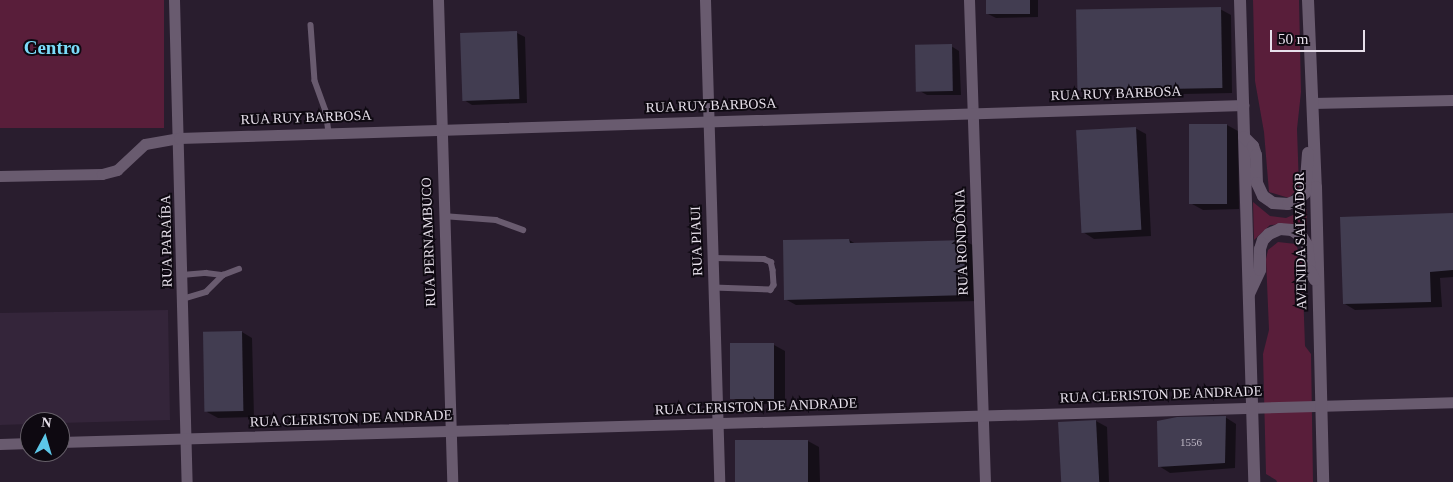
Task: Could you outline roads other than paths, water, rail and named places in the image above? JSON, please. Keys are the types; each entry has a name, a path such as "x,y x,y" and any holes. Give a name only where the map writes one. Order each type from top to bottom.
{"main road":[{"path":"1240,0 1254,482"},
{"name":"AVENIDA SALVADOR","path":"1308,0 1314,140 1323,482"},
{"path":"1244,136 1253,146 1256,155 1257,182 1263,196 1273,203 1288,204 1298,200 1305,193 1308,150 1314,140"},
{"path":"1249,295 1260,270 1260,249 1264,240 1269,234 1280,229 1292,230 1302,237 1307,245 1310,271 1317,284"}],"street":[{"name":"RUA PARAÍBA","path":"174,0 187,482"},
{"name":"RUA PERNAMBUCO","path":"438,0 440,129 452,482"},
{"name":"RUA PIAUI","path":"705,0 719,482"},
{"name":"RUA RONDÔNIA","path":"969,0 985,482"},
{"path":"1312,103 1453,100"},
{"name":"RUA RUY BARBOSA","path":"0,176 102,174 118,170 145,144 179,138 1243,105"},
{"name":"RUA CLERISTON DE ANDRADE","path":"70,442 1453,402"},
{"path":"0,444 20,443"}],"lane":[{"path":"311,25 314,81 326,111 330,133"},
{"path":"443,216 496,220 523,230"},
{"path":"712,258 764,260 771,262 774,270 774,284 771,290 714,288"},
{"path":"183,299 206,292 223,275 239,269"},
{"path":"182,275 206,273 223,275"}],"district":[{"name":"Centro","path":"52,48"}]}
